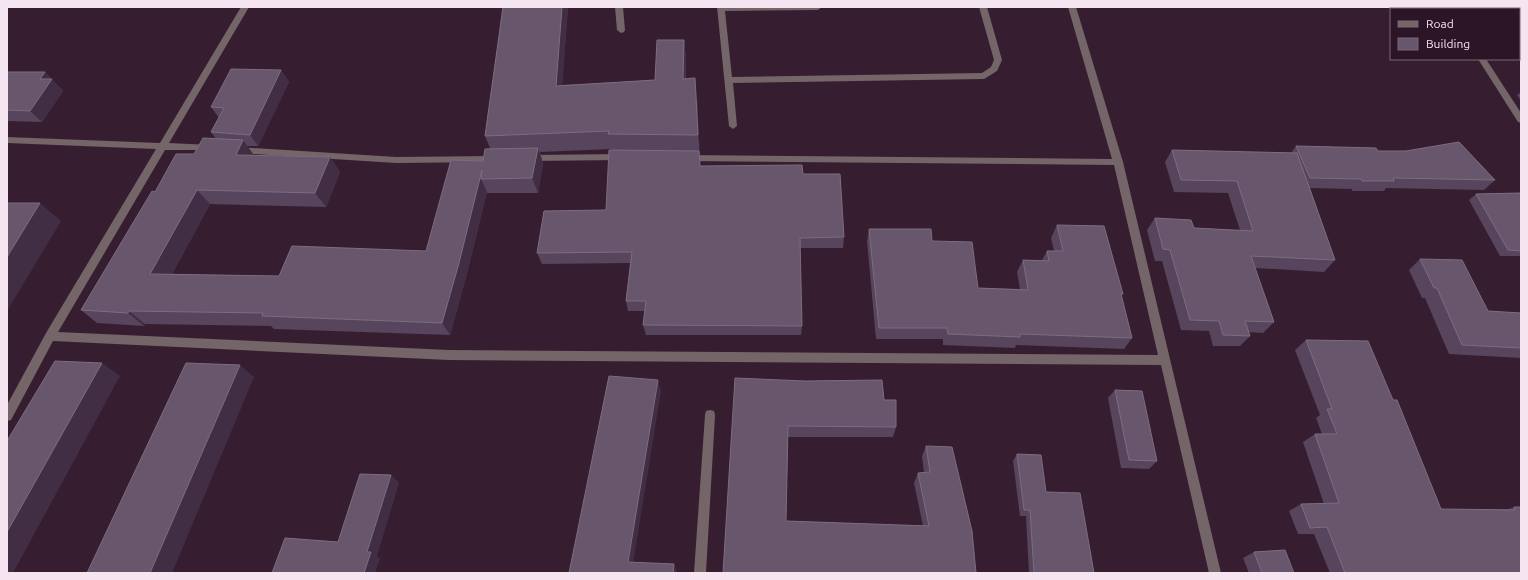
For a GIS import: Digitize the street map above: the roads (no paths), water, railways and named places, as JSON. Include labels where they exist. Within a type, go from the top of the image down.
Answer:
[{"type":"street","points":[[7,416],[50,336],[245,7]]},
{"type":"street","points":[[619,7],[621,30]]},
{"type":"street","points":[[733,126],[721,8],[818,7]]},
{"type":"street","points":[[728,80],[984,76],[994,69],[998,60],[983,7]]},
{"type":"street","points":[[1072,7],[1118,162],[1215,573]]},
{"type":"street","points":[[1483,60],[1521,120]]},
{"type":"street","points":[[7,140],[164,145],[396,160],[506,158]]},
{"type":"street","points":[[522,158],[633,157]]},
{"type":"street","points":[[673,158],[1118,162]]},
{"type":"street","points":[[50,336],[449,355],[1165,360]]},
{"type":"street","points":[[700,573],[710,415]]}]
